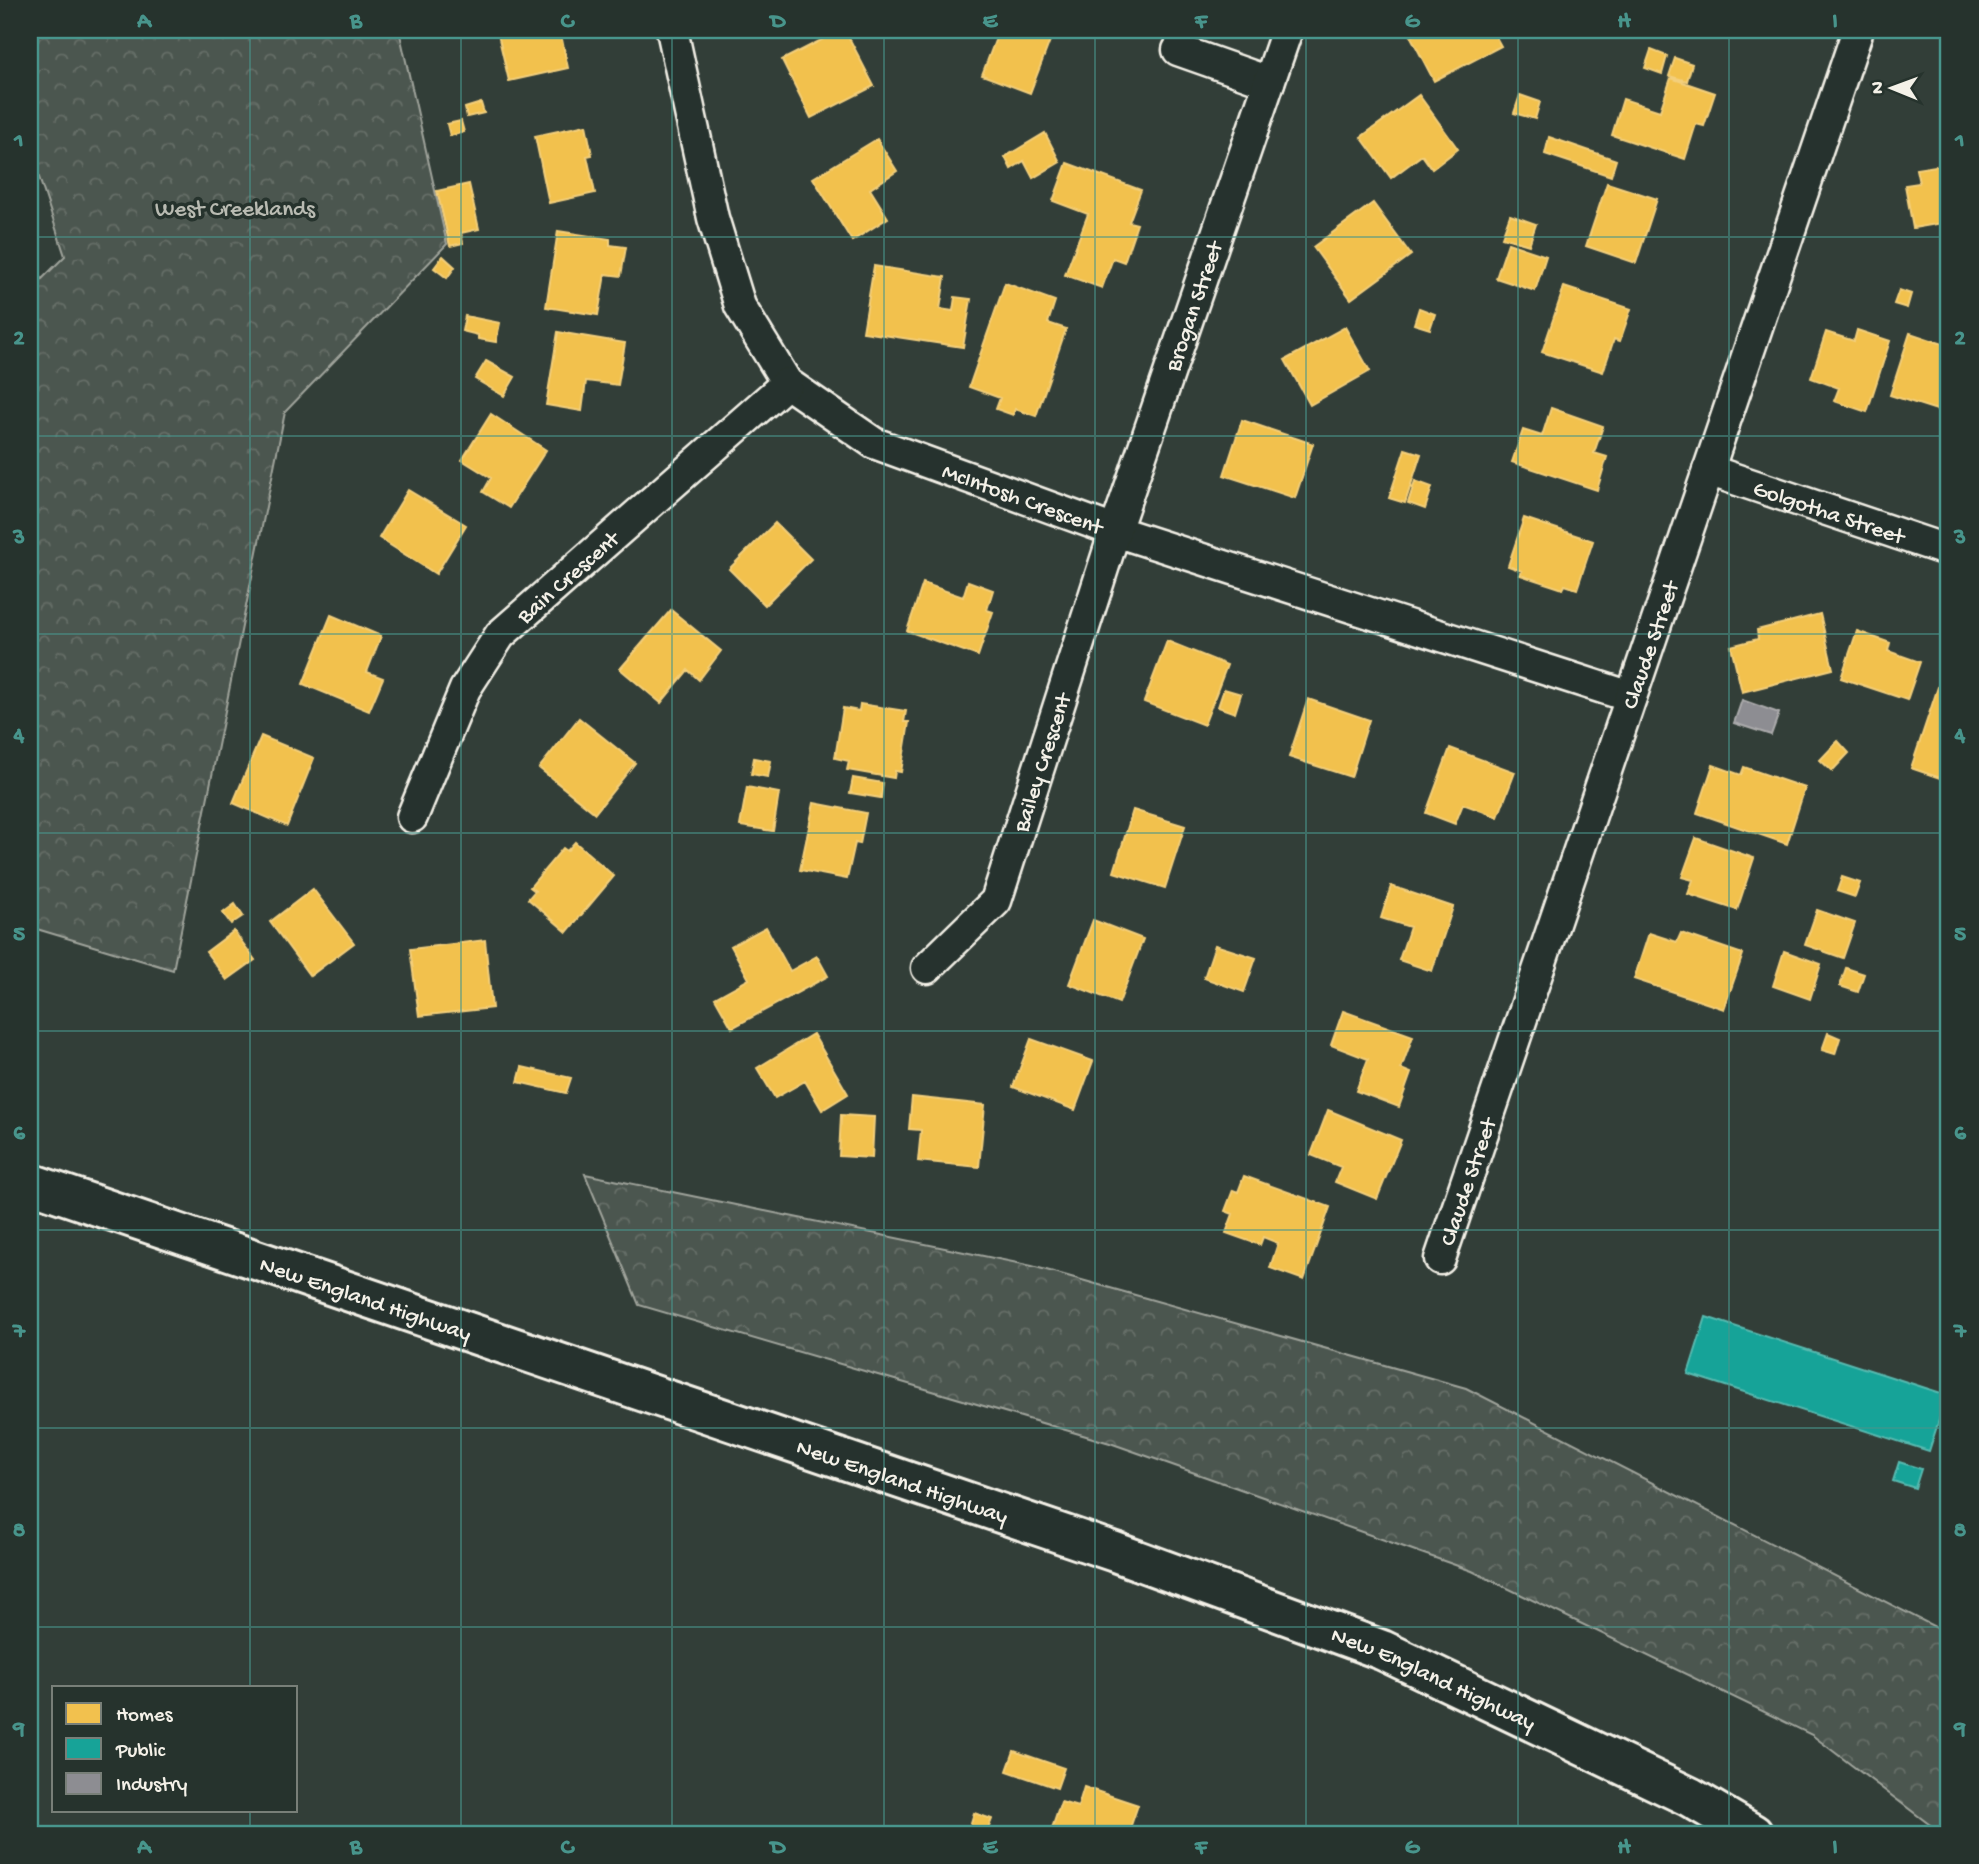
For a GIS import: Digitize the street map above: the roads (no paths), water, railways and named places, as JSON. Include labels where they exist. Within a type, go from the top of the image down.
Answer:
[{"type":"highway","name":"New England Highway","points":[[30,1183],[1115,1552],[1382,1650],[1690,1797],[1754,1834]]},
{"type":"street","name":"McIntosh Crescent","points":[[672,30],[713,218],[740,306],[787,383],[874,443],[1115,531],[1631,697]]},
{"type":"street","name":"Brogan Street","points":[[1115,531],[1287,30]]},
{"type":"street","name":"Claude Street","points":[[1440,1259],[1858,30]]},
{"type":"street","points":[[1178,50],[1269,82]]},
{"type":"street","name":"Bain Crescent","points":[[412,817],[465,689],[500,635],[787,383]]},
{"type":"street","name":"Golgotha Street","points":[[1708,470],[1949,551]]},
{"type":"street","name":"Bailey Crescent","points":[[927,968],[996,901],[1115,531]]},
{"type":"park label","name":"West Creeklands","points":[[235,207]]}]
